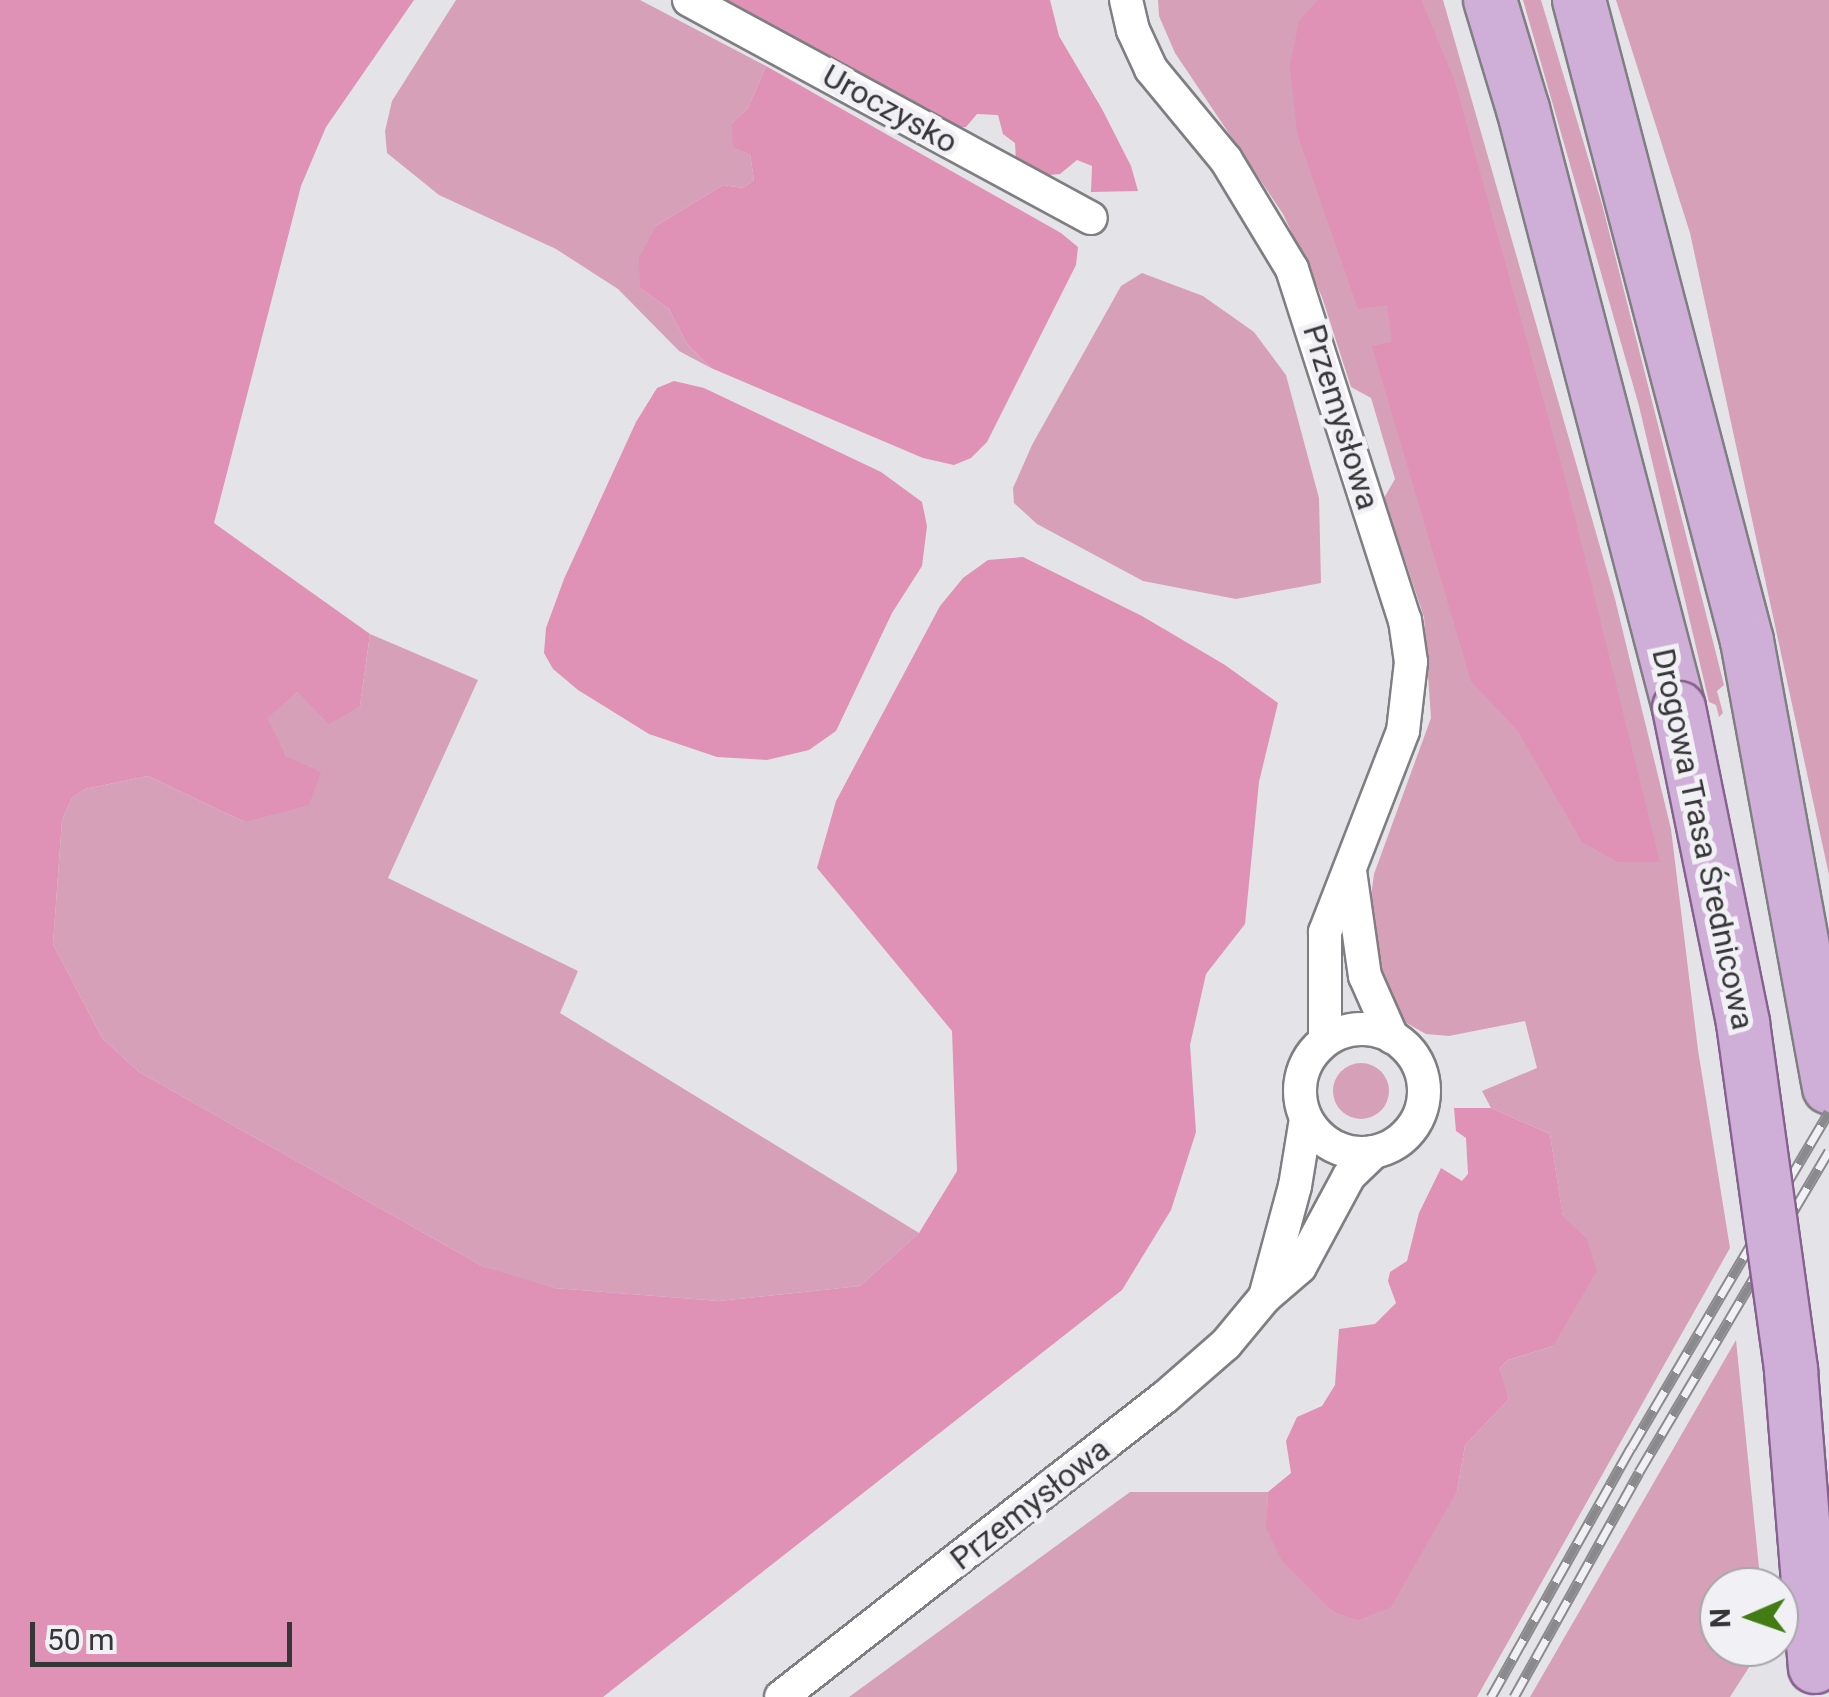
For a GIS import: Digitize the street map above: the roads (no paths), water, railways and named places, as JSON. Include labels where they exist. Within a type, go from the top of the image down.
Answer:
[{"type":"main road","name":"Drogowa Trasa Średnicowa","points":[[1490,0],[1523,110],[1679,708],[1746,1042],[1791,1371],[1816,1682]]},
{"type":"main road","points":[[1579,0],[1747,641],[1829,1088]]},
{"type":"street","name":"Uroczysko","points":[[689,0],[1091,218]]},
{"type":"street","name":"Przemysłowa","points":[[1126,0],[1133,30],[1151,70],[1226,160],[1292,269],[1405,620],[1411,662],[1403,731],[1325,932],[1325,1040]]},
{"type":"street","name":"Przemysłowa","points":[[1350,872],[1361,963],[1374,1003],[1392,1036]]},
{"type":"street","points":[[1358,1028],[1392,1036],[1417,1064],[1423,1098],[1408,1132],[1374,1152],[1354,1153],[1334,1146],[1306,1118],[1300,1098],[1301,1076],[1310,1056],[1325,1040],[1358,1028]]},
{"type":"street","name":"Przemysłowa","points":[[1266,1296],[1295,1186],[1306,1118]]},
{"type":"street","name":"Przemysłowa","points":[[781,1697],[1164,1398],[1226,1344],[1266,1296],[1300,1267],[1349,1176],[1374,1152]]},
{"type":"railway","points":[[1491,1697],[1631,1448],[1829,1112]]},
{"type":"railway","points":[[1514,1697],[1639,1472],[1829,1151]]}]
